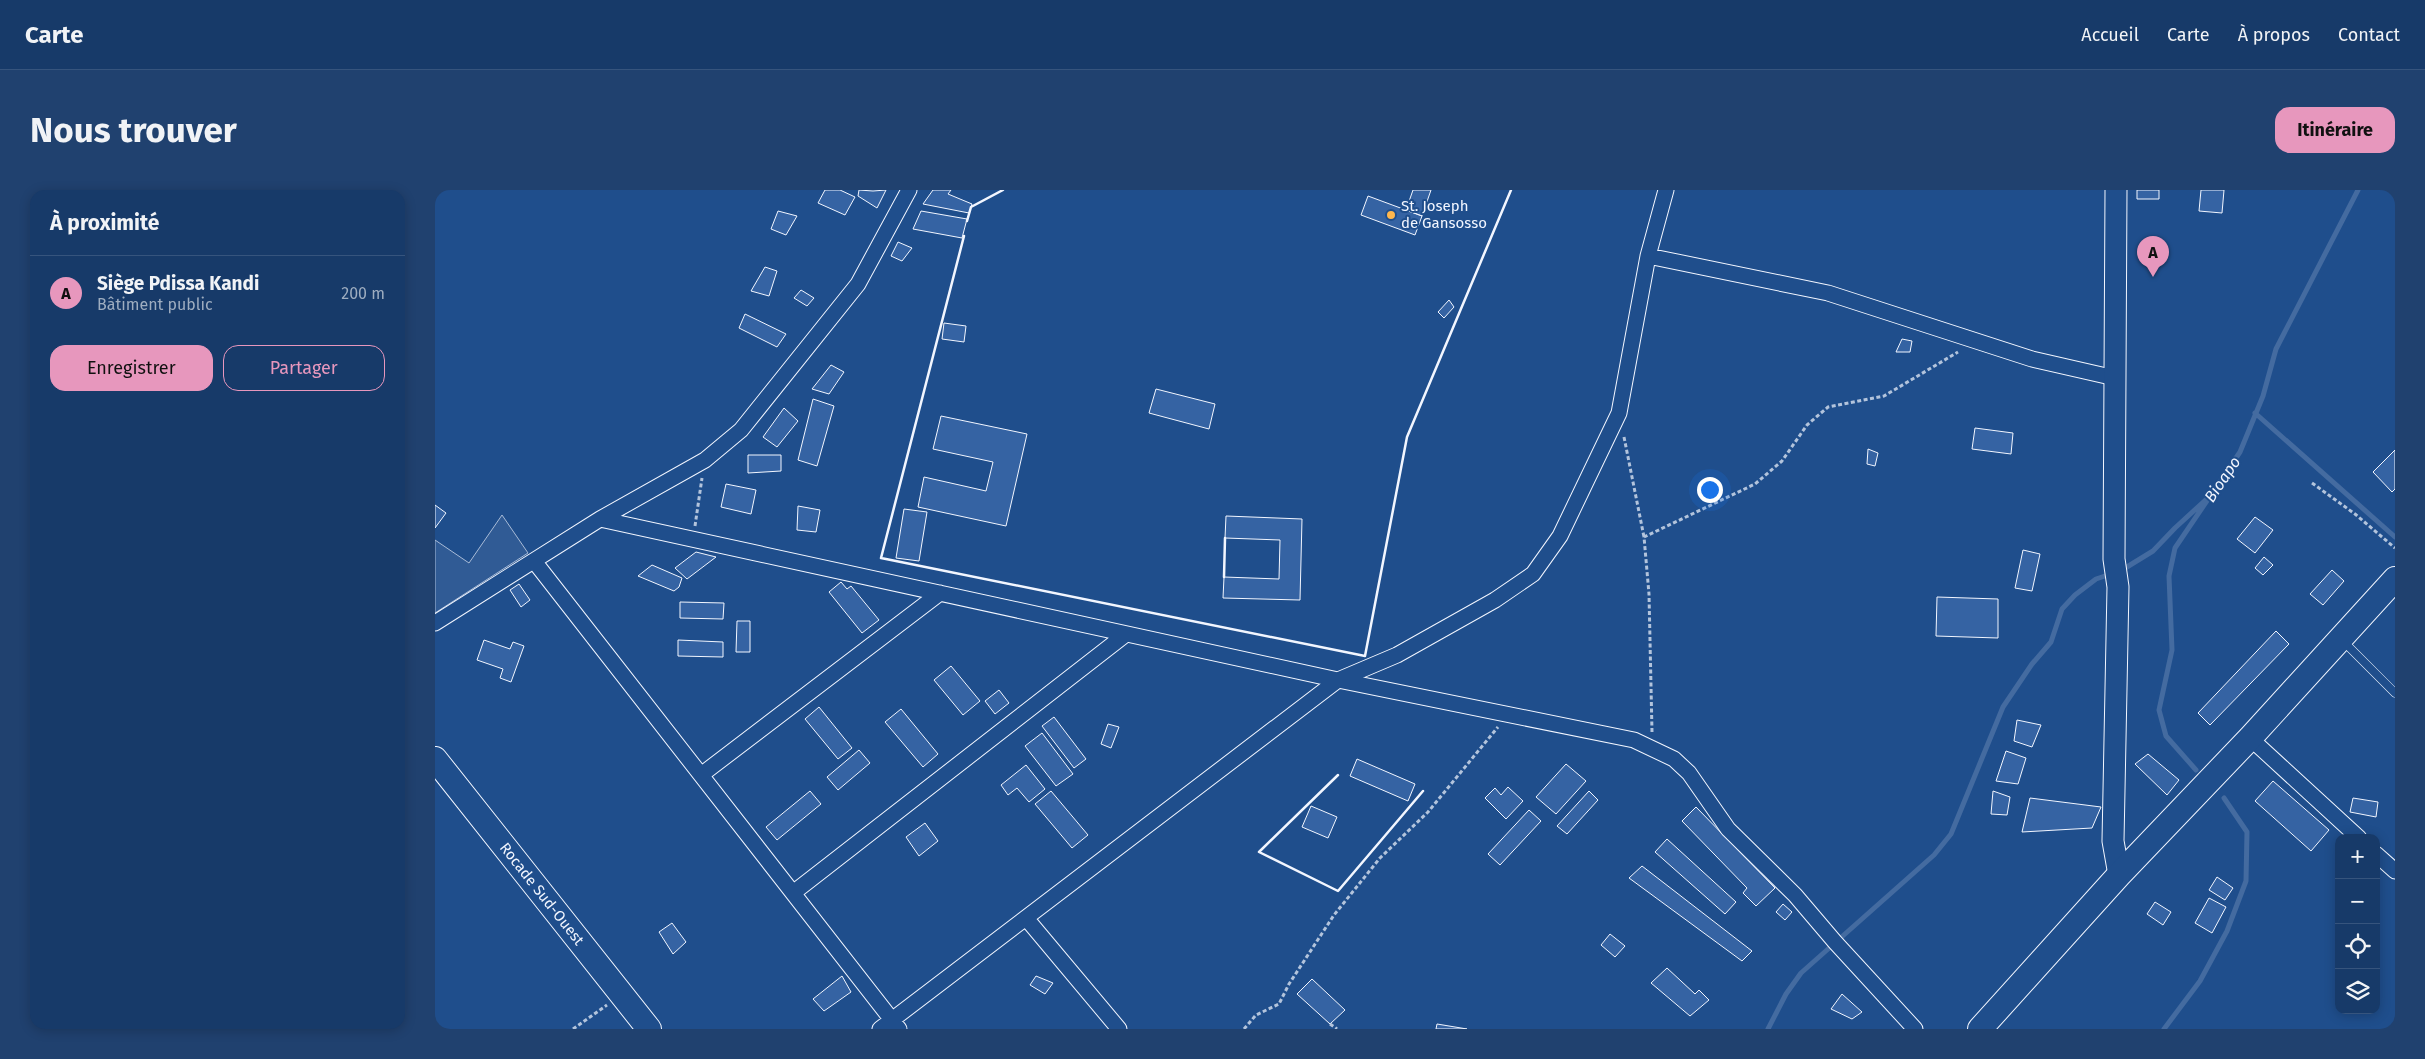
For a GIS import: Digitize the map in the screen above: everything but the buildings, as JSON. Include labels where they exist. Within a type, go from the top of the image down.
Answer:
[{"type":"main road","points":[[1980,1029],[2119,875],[2250,738],[2395,579]]},
{"type":"main road","name":"Rocade Sud-Ouest","points":[[435,759],[649,1029]]},
{"type":"street","points":[[435,623],[600,519],[705,460],[741,430],[858,284],[909,190]]},
{"type":"street","points":[[533,561],[793,893],[891,1026],[1026,918],[1338,680],[1397,655],[1495,600],[1533,574],[1560,536],[1619,413],[1648,256],[1666,190]]},
{"type":"street","points":[[2116,190],[2114,559],[2119,587],[2113,841],[2119,875]]},
{"type":"street","points":[[1648,256],[1828,293],[2032,359],[2115,378]]},
{"type":"street","points":[[600,519],[1338,680],[1617,736],[1653,748],[1674,759],[1689,773],[1728,829],[1795,895],[1835,942],[1915,1029]]},
{"type":"street","points":[[701,775],[940,593]]},
{"type":"street","points":[[793,893],[1126,634]]},
{"type":"street","points":[[2250,738],[2355,834]]},
{"type":"street","points":[[2380,858],[2395,871]]},
{"type":"street","points":[[1026,918],[1119,1029]]},
{"type":"lane","points":[[2341,639],[2395,694]]},
{"type":"path","points":[[1644,537],[1755,484],[1782,461],[1807,425],[1828,407],[1884,396],[1951,356],[1965,349],[1987,343]]},
{"type":"path","points":[[1619,413],[1644,537],[1649,594],[1653,748]]},
{"type":"path","points":[[693,539],[705,460]]},
{"type":"path","points":[[2312,483],[2355,514],[2395,548]]},
{"type":"path","points":[[1244,1029],[1256,1015],[1279,1004],[1289,984],[1334,915],[1380,858],[1428,812],[1507,715]]},
{"type":"path","points":[[573,1029],[621,994]]},
{"type":"path","points":[[1331,1024],[1337,1029]]},
{"type":"shaded area","points":[[502,515],[528,553],[435,613],[435,540],[469,563]]},
{"type":"waterway","name":"Bioapo","points":[[2196,770],[2166,736],[2159,710],[2172,650],[2169,576],[2175,548],[2240,452],[2263,396],[2276,349],[2358,190]]},
{"type":"waterway","points":[[2255,413],[2395,537]]},
{"type":"waterway","points":[[2122,570],[2153,551],[2210,496]]},
{"type":"waterway","points":[[1768,1029],[1786,994],[1801,973],[1934,855],[1951,834],[2003,707],[2032,664],[2051,642],[2062,609],[2075,595],[2096,579],[2111,574]]},
{"type":"waterway","points":[[2164,1029],[2200,981],[2227,931],[2246,881],[2247,832],[2224,798]]},
{"type":"wall","points":[[967,221],[971,207],[1003,190]]},
{"type":"wall","points":[[964,236],[881,558],[1365,656],[1407,437],[1511,190]]},
{"type":"wall","points":[[1224,577],[1225,538]]},
{"type":"wall","points":[[1338,775],[1259,852],[1338,891],[1423,791]]},
{"type":"place","name":"St. Joseph de Gansosso","points":[[1391,215]]},
{"type":"place","name":"Siège Pdissa Kandi","points":[[2153,277]]}]
